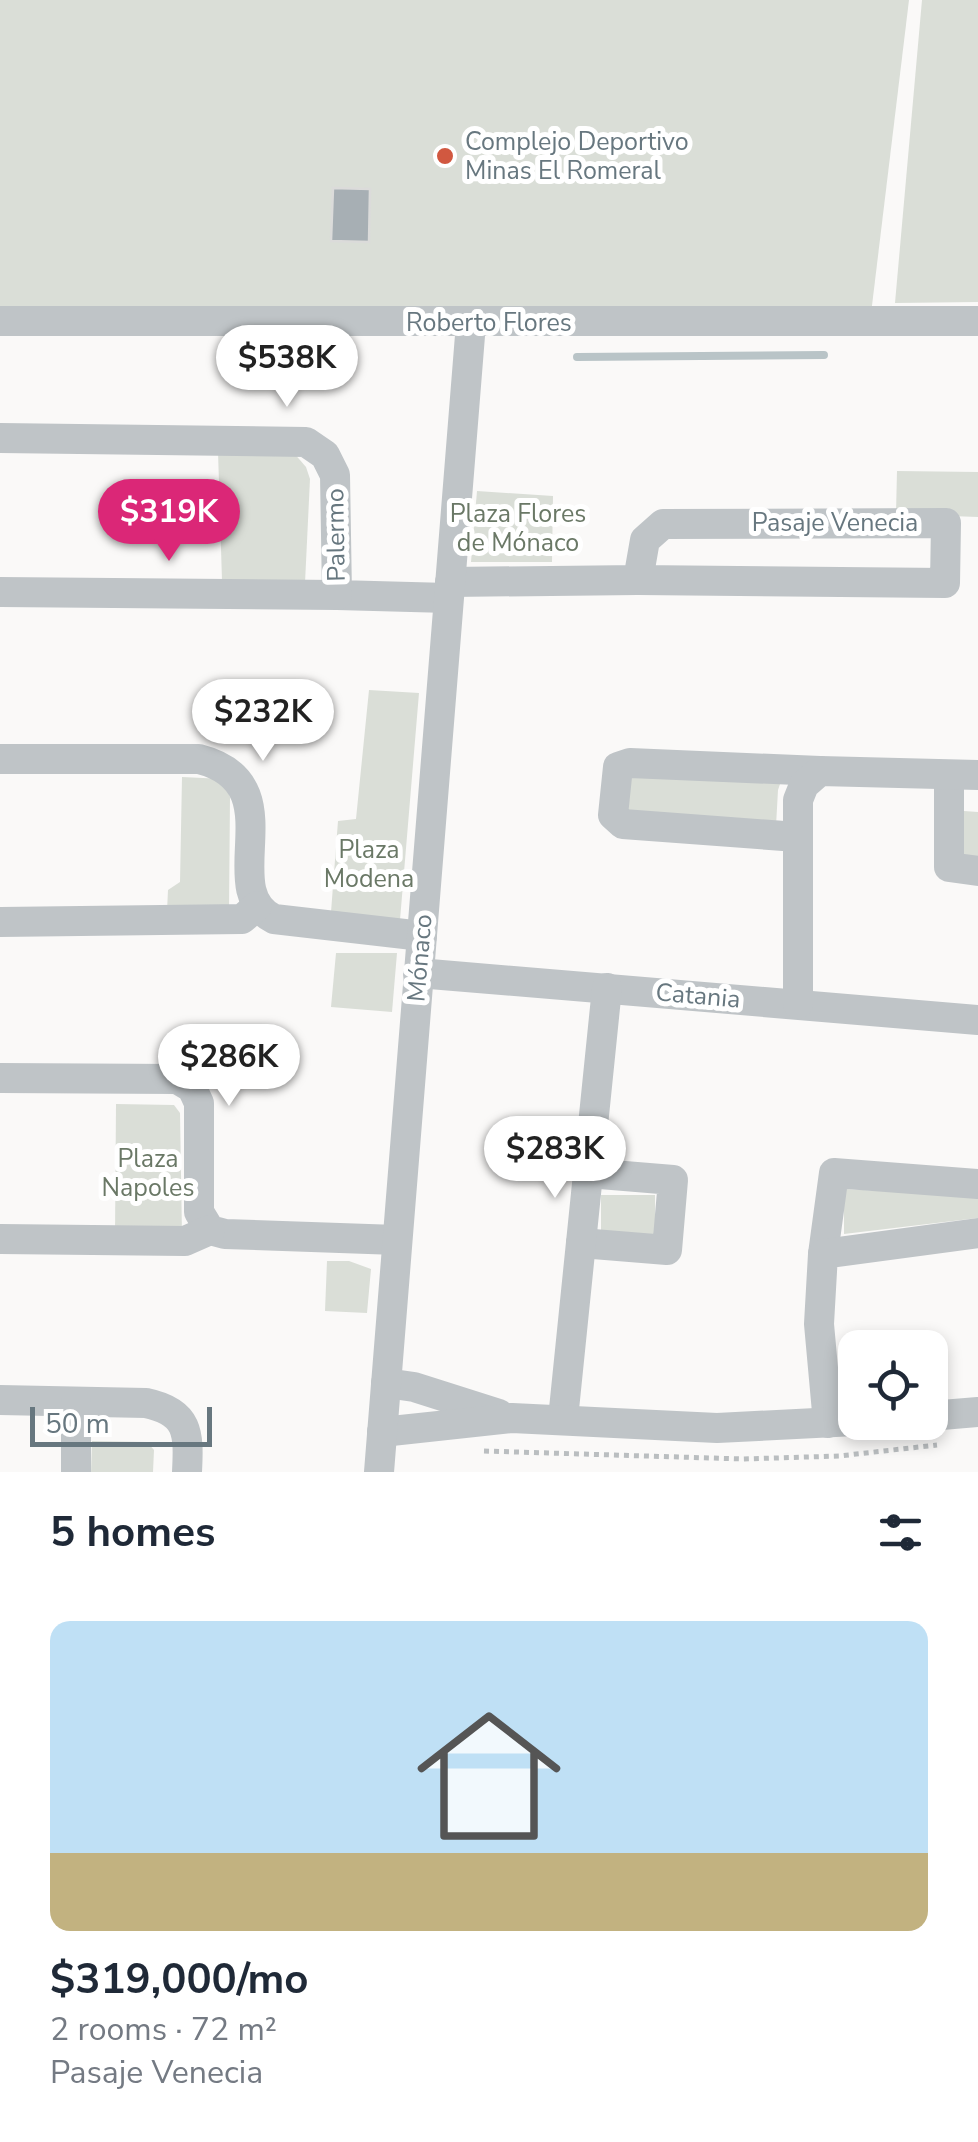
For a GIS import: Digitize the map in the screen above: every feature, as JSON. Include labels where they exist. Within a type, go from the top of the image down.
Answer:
[{"type":"street","name":"Roberto Flores","points":[[0,320],[470,324],[978,322]]},
{"type":"street","name":"Mónaco","points":[[379,1472],[470,324]]},
{"type":"street","name":"Palermo","points":[[0,438],[306,442],[325,455],[335,475],[337,595],[449,590]]},
{"type":"street","name":"Pasaje Venecia","points":[[449,590],[638,580],[945,584],[946,523],[662,524],[644,540],[638,580]]},
{"type":"street","points":[[0,592],[337,595]]},
{"type":"street","points":[[0,759],[199,760],[225,769],[249,800],[252,889],[257,906],[274,919],[422,936]]},
{"type":"street","points":[[797,836],[623,824],[613,816],[618,767],[630,763],[964,775],[949,867],[978,870]]},
{"type":"street","points":[[798,1004],[798,800],[804,784],[820,771]]},
{"type":"street","points":[[0,922],[242,919],[257,906]]},
{"type":"street","name":"Catania","points":[[418,973],[978,1020]]},
{"type":"street","points":[[563,1419],[607,988]]},
{"type":"street","points":[[0,1078],[176,1078],[186,1082],[200,1103],[198,1212],[210,1230]]},
{"type":"street","points":[[838,1409],[819,1324],[834,1172],[978,1184]]},
{"type":"street","points":[[581,1242],[667,1250],[673,1180],[588,1173]]},
{"type":"street","points":[[0,1239],[185,1241],[210,1230],[225,1234],[397,1240]]},
{"type":"street","points":[[823,1254],[978,1233]]},
{"type":"street","points":[[386,1384],[414,1387],[512,1418]]},
{"type":"street","points":[[0,1400],[146,1403],[166,1407],[184,1422],[189,1442],[187,1472]]},
{"type":"street","points":[[76,1402],[76,1472]]},
{"type":"street","points":[[948,1414],[978,1412]]},
{"type":"street","points":[[382,1432],[512,1418],[716,1428],[838,1422]]},
{"type":"green space","name":"Complejo Deportivo Minas El Romeral","points":[[0,0],[909,0],[870,322],[0,311]]},
{"type":"green space","points":[[922,0],[978,0],[978,302],[895,303]]},
{"type":"green space","points":[[218,451],[293,452],[306,467],[310,479],[305,583],[222,581]]},
{"type":"green space","points":[[897,471],[978,472],[978,517],[896,514]]},
{"type":"green space","name":"Plaza Flores de Mónaco","points":[[477,491],[553,496],[552,562],[471,562]]},
{"type":"green space","name":"Plaza Modena","points":[[369,690],[419,693],[400,920],[331,912],[338,821],[356,819]]},
{"type":"green space","points":[[641,773],[782,778],[776,826],[640,817],[624,808],[624,781]]},
{"type":"green space","points":[[182,777],[224,779],[230,797],[229,910],[167,911],[168,890],[180,882]]},
{"type":"green space","points":[[964,811],[978,812],[978,858],[962,857]]},
{"type":"green space","points":[[336,953],[397,953],[392,1012],[331,1007]]},
{"type":"green space","name":"Plaza Napoles","points":[[116,1104],[174,1105],[180,1113],[182,1235],[115,1235]]},
{"type":"green space","points":[[844,1189],[978,1196],[978,1218],[844,1234]]},
{"type":"green space","points":[[601,1195],[655,1195],[655,1234],[601,1234]]},
{"type":"green space","points":[[327,1261],[349,1261],[371,1269],[367,1313],[325,1311]]},
{"type":"green space","points":[[92,1441],[147,1442],[154,1450],[153,1472],[91,1472]]},
{"type":"building","points":[[333,188],[370,189],[369,242],[331,241]]},
{"type":"waterway","points":[[577,357],[824,355]]},
{"type":"place","name":"Complejo Deportivo Minas El Romeral","points":[[445,156]]}]
